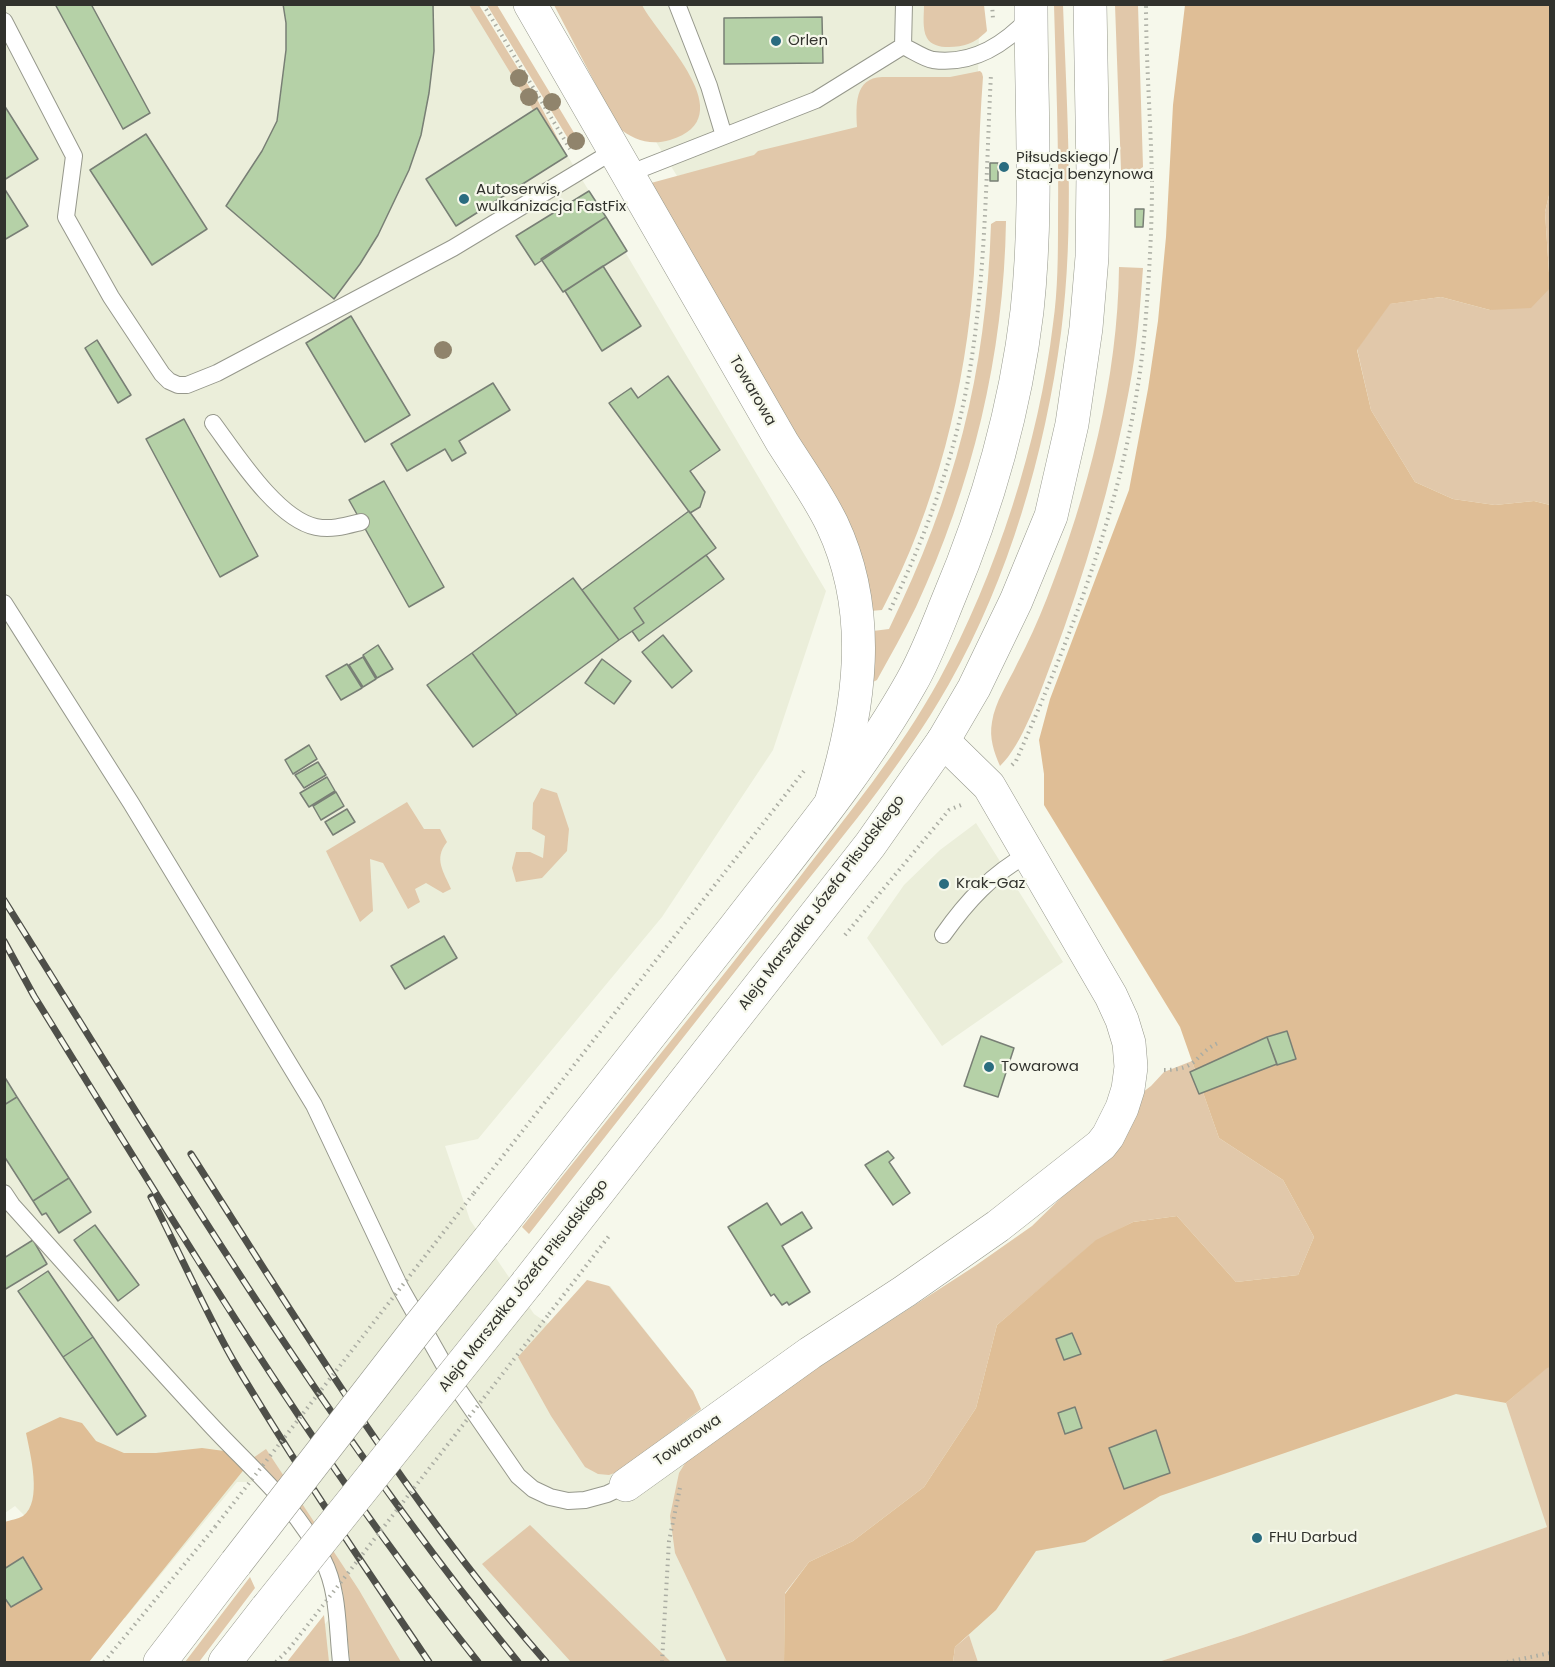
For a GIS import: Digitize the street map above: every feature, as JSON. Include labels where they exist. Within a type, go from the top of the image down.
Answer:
[{"type":"street","name":"Towarowa","points":[[530,4],[776,432],[814,493],[831,523],[845,557],[854,589],[860,651],[850,731],[829,807]]},
{"type":"street","name":"Aleja Marszałka Józefa Piłsudskiego","points":[[225,1662],[527,1283],[870,845],[943,741],[974,688],[1016,601],[1051,516],[1072,424],[1086,328],[1092,257],[1094,173],[1090,4]]},
{"type":"street","points":[[160,1662],[418,1328],[829,807],[864,758],[914,678],[963,565],[987,499],[1010,411],[1027,311],[1031,238],[1031,10]]},
{"type":"street","name":"Towarowa","points":[[626,1485],[810,1353],[999,1226],[1093,1154],[1108,1136],[1122,1108],[1131,1067],[1129,1043],[1111,996],[989,786],[943,741]]},
{"type":"lane","points":[[677,4],[709,86],[724,136]]},
{"type":"lane","points":[[903,46],[904,4]]},
{"type":"lane","points":[[903,46],[931,60],[961,60],[994,48],[1015,34],[1031,10]]},
{"type":"lane","points":[[4,21],[74,156],[66,217],[111,297],[162,374],[178,385],[195,383],[217,373],[621,162],[724,136],[816,100],[903,46]]},
{"type":"lane","points":[[213,423],[267,495],[294,517],[314,527],[337,529],[361,522]]},
{"type":"lane","points":[[4,603],[131,803],[314,1105],[400,1287],[456,1386],[518,1476],[533,1490],[568,1501],[585,1500],[607,1494],[626,1485]]},
{"type":"lane","points":[[944,935],[961,909],[976,893],[1011,863],[1028,854]]},
{"type":"lane","points":[[4,1193],[12,1205],[207,1422],[266,1482],[304,1530],[324,1560],[334,1592],[341,1662]]},
{"type":"path","points":[[483,4],[574,155]]},
{"type":"path","points":[[885,619],[929,520],[957,433],[970,369],[982,275],[994,48]]},
{"type":"path","points":[[104,1662],[215,1527],[801,776]]},
{"type":"path","points":[[839,942],[949,810],[962,805],[968,806]]},
{"type":"path","points":[[1167,1070],[1183,1069],[1192,1065],[1203,1052],[1220,1042]]},
{"type":"path","points":[[276,1662],[289,1650],[614,1229]]},
{"type":"path","points":[[662,1662],[669,1541],[693,1437]]},
{"type":"path","points":[[1507,1662],[1551,1653]]},
{"type":"shaded area","points":[[5,5],[472,5],[589,191],[826,591],[773,750],[662,917],[478,1139],[445,1146],[470,1220],[534,1314],[550,1325],[610,1286],[693,1391],[791,1617],[835,1662],[292,1662],[304,1651],[336,1610],[315,1560],[266,1482],[237,1482],[125,1618],[15,1506],[5,1513]]},
{"type":"shaded area","points":[[469,5],[479,5],[538,101],[567,156],[537,108],[533,110]]},
{"type":"shaded area","points":[[487,5],[497,5],[582,146],[575,150]]},
{"type":"shaded area","points":[[554,5],[642,5],[678,56],[699,96],[700,114],[691,129],[670,140],[649,142],[642,141],[618,127]]},
{"type":"shaded area","points":[[572,5],[975,5],[979,31],[977,118],[677,176]]},
{"type":"shaded area","points":[[924,5],[984,5],[987,31],[971,43],[952,47],[934,45],[925,34]]},
{"type":"shaded area","points":[[1054,5],[1063,5],[1069,169],[1068,252],[1061,333],[1045,424],[1034,469],[1022,514],[990,601],[949,684],[889,776],[529,1234],[522,1227],[765,922],[855,806],[908,732],[939,680],[979,597],[1026,461],[1046,369],[1055,311],[1058,193]]},
{"type":"shaded area","points":[[1115,5],[1138,5],[1143,167],[1140,169],[1121,170]]},
{"type":"shaded area","points":[[1185,5],[1550,5],[1550,191],[1545,212],[1550,288],[1531,308],[1490,310],[1441,297],[1390,304],[1357,350],[1371,410],[1415,482],[1453,499],[1495,505],[1534,501],[1550,505],[1550,1367],[1506,1403],[1456,1394],[1160,1496],[1085,1542],[1036,1551],[996,1610],[955,1647],[953,1662],[784,1662],[785,1594],[809,1562],[853,1541],[924,1487],[976,1408],[997,1325],[1096,1240],[1133,1222],[1177,1216],[1236,1282],[1298,1275],[1314,1237],[1283,1180],[1219,1138],[1180,1027],[1044,805],[1044,774],[1039,740],[1050,699],[1129,490],[1148,389],[1158,321],[1166,237],[1173,105]]},
{"type":"shaded area","points":[[980,71],[983,77],[974,273],[964,360],[956,403],[933,489],[918,531],[882,610],[870,611],[798,437],[742,344],[651,183],[754,155],[758,151],[857,127],[859,94],[866,82],[873,79],[950,77]]},
{"type":"shaded area","points":[[1550,191],[1550,288],[1545,212]]},
{"type":"shaded area","points":[[996,221],[1006,221],[999,321],[981,419],[969,467],[936,561],[916,607],[877,680],[873,682],[873,631],[889,629],[912,579],[949,481],[963,432],[982,332],[991,224]]},
{"type":"shaded area","points":[[1119,267],[1143,268],[1129,390],[1106,493],[1076,595],[1037,702],[1016,745],[1000,766],[994,750],[991,728],[996,707],[1025,648],[1062,559],[1088,477],[1098,436],[1113,351]]},
{"type":"shaded area","points":[[1550,288],[1550,505],[1534,501],[1495,505],[1453,499],[1415,482],[1371,410],[1357,349],[1389,304],[1441,297],[1490,310]]},
{"type":"shaded area","points":[[541,788],[557,793],[569,829],[567,851],[542,878],[516,882],[512,868],[516,852],[530,852],[543,858],[545,836],[532,829],[533,803]]},
{"type":"shaded area","points":[[407,802],[424,829],[440,829],[447,842],[440,860],[451,889],[443,893],[426,883],[415,889],[420,902],[408,909],[383,863],[370,859],[373,911],[360,922],[326,851]]},
{"type":"shaded area","points":[[976,823],[1063,962],[942,1046],[867,938],[904,885],[940,850]]},
{"type":"shaded area","points":[[1192,1061],[1219,1138],[1283,1180],[1314,1237],[1298,1275],[1236,1282],[1177,1216],[1133,1222],[1096,1241],[997,1325],[976,1408],[924,1487],[853,1541],[809,1562],[785,1593],[784,1662],[727,1662],[675,1553],[670,1516],[679,1473],[692,1452],[1032,1226],[1071,1188],[1135,1098],[1164,1072]]},
{"type":"shaded area","points":[[587,1280],[609,1286],[693,1391],[701,1409],[620,1471],[609,1475],[598,1474],[585,1467],[551,1416],[518,1357]]},
{"type":"shaded area","points":[[1547,1367],[1550,1367],[1550,1662],[1158,1662],[1243,1635],[1547,1527],[1506,1403]]},
{"type":"shaded area","name":"FHU Darbud","points":[[1456,1393],[1506,1403],[1548,1527],[1243,1635],[1158,1662],[978,1662],[946,1568]]},
{"type":"shaded area","points":[[60,1417],[82,1423],[96,1441],[124,1453],[156,1453],[202,1448],[239,1453],[250,1462],[89,1662],[5,1662],[5,1522],[23,1516],[32,1500],[34,1477],[26,1433]]},
{"type":"shaded area","points":[[266,1449],[359,1590],[401,1662],[350,1662],[343,1592],[328,1554],[253,1458]]},
{"type":"shaded area","points":[[530,1525],[671,1662],[571,1662],[482,1564]]},
{"type":"shaded area","points":[[250,1577],[255,1588],[199,1662],[185,1662]]},
{"type":"shaded area","points":[[324,1615],[329,1662],[287,1662]]},
{"type":"shaded area","points":[[969,1635],[978,1662],[953,1662],[955,1647]]},
{"type":"building","points":[[55,4],[91,4],[150,113],[123,129]]},
{"type":"building","points":[[283,4],[433,4],[434,51],[421,135],[409,170],[378,235],[334,299],[226,206],[262,151],[277,121],[286,50]]},
{"type":"building","points":[[822,17],[823,63],[724,64],[724,18]]},
{"type":"building","points":[[4,105],[38,159],[4,180]]},
{"type":"building","points":[[537,108],[567,156],[456,226],[426,179]]},
{"type":"building","points":[[146,134],[207,229],[152,265],[90,170]]},
{"type":"building","points":[[990,163],[998,163],[998,181],[990,181]]},
{"type":"building","points":[[4,188],[28,226],[4,240]]},
{"type":"building","points":[[589,191],[606,217],[535,265],[516,236]]},
{"type":"building","points":[[1135,209],[1144,209],[1143,227],[1135,227]]},
{"type":"building","points":[[606,217],[627,251],[563,292],[541,259]]},
{"type":"building","points":[[603,266],[641,326],[602,351],[565,291]]},
{"type":"building","points":[[351,316],[410,415],[365,442],[306,343]]},
{"type":"building","points":[[97,340],[131,395],[118,403],[85,348]]},
{"type":"building","points":[[668,376],[720,450],[690,471],[705,492],[700,507],[690,513],[609,403],[631,388],[638,398]]},
{"type":"building","points":[[493,383],[510,410],[459,441],[466,453],[452,461],[445,449],[407,471],[391,444]]},
{"type":"building","points":[[184,419],[258,556],[220,577],[146,439]]},
{"type":"building","points":[[384,481],[444,587],[409,607],[349,500]]},
{"type":"building","points":[[689,511],[716,548],[634,608],[644,623],[619,640],[582,590]]},
{"type":"building","points":[[706,555],[724,579],[639,641],[632,631],[644,623],[634,608]]},
{"type":"building","points":[[573,578],[619,640],[517,715],[472,653]]},
{"type":"building","points":[[663,635],[692,671],[672,688],[642,652]]},
{"type":"building","points":[[378,645],[393,669],[377,678],[363,655]]},
{"type":"building","points":[[472,653],[517,715],[473,747],[427,685]]},
{"type":"building","points":[[363,657],[376,679],[363,687],[349,665]]},
{"type":"building","points":[[602,659],[631,681],[614,704],[585,683]]},
{"type":"building","points":[[347,664],[362,688],[341,700],[326,676]]},
{"type":"building","points":[[309,745],[317,759],[293,774],[285,760]]},
{"type":"building","points":[[318,762],[326,775],[304,788],[295,775]]},
{"type":"building","points":[[327,777],[335,791],[309,807],[300,793]]},
{"type":"building","points":[[336,792],[344,806],[321,820],[313,806]]},
{"type":"building","points":[[347,809],[355,822],[333,835],[325,822]]},
{"type":"building","points":[[444,936],[457,958],[405,989],[391,966]]},
{"type":"building","points":[[1287,1031],[1296,1059],[1277,1065],[1267,1037]]},
{"type":"building","name":"Towarowa","points":[[981,1036],[1014,1048],[998,1097],[964,1086]]},
{"type":"building","points":[[1267,1037],[1277,1064],[1199,1094],[1190,1072]]},
{"type":"building","points":[[4,1076],[17,1097],[4,1105]]},
{"type":"building","points":[[17,1097],[69,1178],[33,1201],[4,1156],[4,1105]]},
{"type":"building","points":[[888,1151],[894,1158],[889,1162],[910,1193],[893,1205],[865,1165]]},
{"type":"building","points":[[69,1178],[91,1212],[59,1233],[46,1213],[42,1215],[33,1201]]},
{"type":"building","points":[[767,1203],[781,1225],[802,1212],[812,1228],[782,1246],[810,1292],[789,1305],[787,1302],[782,1305],[774,1294],[771,1296],[728,1227]]},
{"type":"building","points":[[95,1225],[139,1285],[118,1301],[74,1240]]},
{"type":"building","points":[[33,1240],[47,1264],[4,1290],[4,1258]]},
{"type":"building","points":[[48,1271],[93,1337],[63,1357],[18,1291]]},
{"type":"building","points":[[1072,1333],[1081,1354],[1064,1360],[1056,1339]]},
{"type":"building","points":[[93,1337],[146,1416],[117,1435],[63,1357]]},
{"type":"building","points":[[1075,1407],[1082,1428],[1065,1434],[1058,1413]]},
{"type":"building","points":[[1156,1430],[1170,1473],[1124,1489],[1109,1448]]},
{"type":"building","points":[[23,1557],[42,1589],[11,1607],[4,1597],[4,1569]]},
{"type":"railway","points":[[4,900],[187,1193],[313,1385],[447,1572],[518,1662]]},
{"type":"railway","points":[[4,941],[34,996],[192,1252],[301,1420],[417,1583],[478,1662]]},
{"type":"railway","points":[[191,1154],[316,1350],[403,1479],[496,1603],[546,1662]]},
{"type":"railway","points":[[151,1197],[233,1360],[304,1475],[429,1662]]},
{"type":"place","name":"Orlen","points":[[776,41]]},
{"type":"place","name":"Piłsudskiego / Stacja benzynowa","points":[[1004,167]]},
{"type":"place","name":"Autoserwis, wulkanizacja FastFix","points":[[464,199]]},
{"type":"place","name":"Krak-Gaz","points":[[944,884]]},
{"type":"place","name":"Towarowa","points":[[989,1067]]},
{"type":"place","name":"FHU Darbud","points":[[1257,1538]]}]
